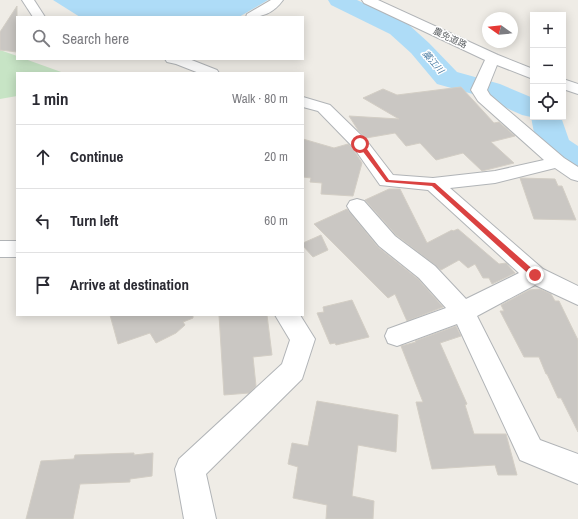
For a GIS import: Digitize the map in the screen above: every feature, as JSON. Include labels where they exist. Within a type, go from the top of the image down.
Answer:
[{"type":"street","points":[[28,0],[39,16]]},
{"type":"street","points":[[254,16],[274,4],[277,0]]},
{"type":"street","name":"農免道路","points":[[368,0],[493,58],[530,73]]},
{"type":"street","points":[[493,58],[480,88],[484,98],[558,162],[578,175]]},
{"type":"street","points":[[180,60],[210,72]]},
{"type":"street","points":[[566,80],[578,82]]},
{"type":"street","points":[[566,85],[578,89]]},
{"type":"street","points":[[304,102],[324,108],[360,144],[388,181],[433,184],[495,177],[558,162]]},
{"type":"street","points":[[433,184],[535,275],[578,294]]},
{"type":"street","points":[[357,206],[387,241],[427,272],[463,312],[530,450],[578,468]]},
{"type":"street","points":[[0,249],[16,249]]},
{"type":"street","points":[[397,336],[463,312],[535,275]]},
{"type":"street","points":[[200,519],[190,469],[293,371],[303,339],[288,316]]},
{"type":"green space","points":[[0,50],[16,56],[16,60],[28,60],[61,72],[16,72],[16,96],[0,99]]},
{"type":"water","points":[[53,0],[268,0],[241,16],[78,16]]},
{"type":"building","points":[[17,6],[16,52],[0,50],[0,32]]},
{"type":"building","points":[[461,87],[494,123],[499,122],[515,136],[491,142],[514,163],[482,171],[463,153],[436,160],[420,143],[406,146],[395,133],[366,138],[358,130],[349,116],[399,119],[363,98],[383,89],[397,95]]},
{"type":"building","points":[[304,139],[334,148],[348,144],[362,163],[353,196],[321,194],[322,183],[310,182],[311,178],[304,177]]},
{"type":"building","points":[[520,178],[555,179],[558,186],[562,186],[576,220],[534,219]]},
{"type":"building","points":[[389,189],[400,189],[427,243],[452,230],[458,229],[499,264],[506,263],[515,273],[492,284],[489,278],[483,278],[475,264],[468,268],[459,260],[441,270],[396,235],[365,200]]},
{"type":"building","points":[[347,209],[378,247],[418,279],[443,307],[407,321],[395,294],[388,298],[314,224]]},
{"type":"building","points":[[321,235],[328,250],[313,257],[304,247],[304,243]]},
{"type":"building","points":[[540,289],[551,294],[555,301],[559,301],[578,340],[578,432],[561,398],[558,398],[539,357],[524,357],[500,311],[504,311],[501,305],[529,290]]},
{"type":"building","points":[[352,300],[369,337],[336,345],[335,343],[330,344],[317,313],[324,312],[323,307]]},
{"type":"building","points":[[110,316],[193,316],[193,318],[183,322],[185,325],[176,333],[156,343],[150,333],[118,344]]},
{"type":"building","points":[[219,316],[267,316],[272,355],[253,357],[256,386],[249,393],[224,395]]},
{"type":"building","points":[[456,326],[461,336],[440,343],[467,404],[465,405],[474,434],[506,434],[517,475],[498,475],[495,465],[432,469],[416,402],[423,402],[401,346],[416,342],[415,341]]},
{"type":"building","points":[[317,401],[398,415],[396,452],[358,445],[352,496],[374,501],[373,519],[326,519],[327,505],[293,498],[298,467],[288,464],[292,443],[308,446]]},
{"type":"building","points":[[134,453],[134,455],[153,453],[152,476],[130,479],[130,482],[80,484],[73,519],[26,519],[41,461],[74,459],[75,455]]},
{"type":"waterway","name":"藁江川","points":[[339,0],[399,29],[420,48],[447,78],[490,90],[530,108]]},
{"type":"waterway","name":"藁江川","points":[[547,120],[554,144],[578,162]]},
{"type":"route","points":[[360,144],[388,181],[433,184],[535,275]]}]
